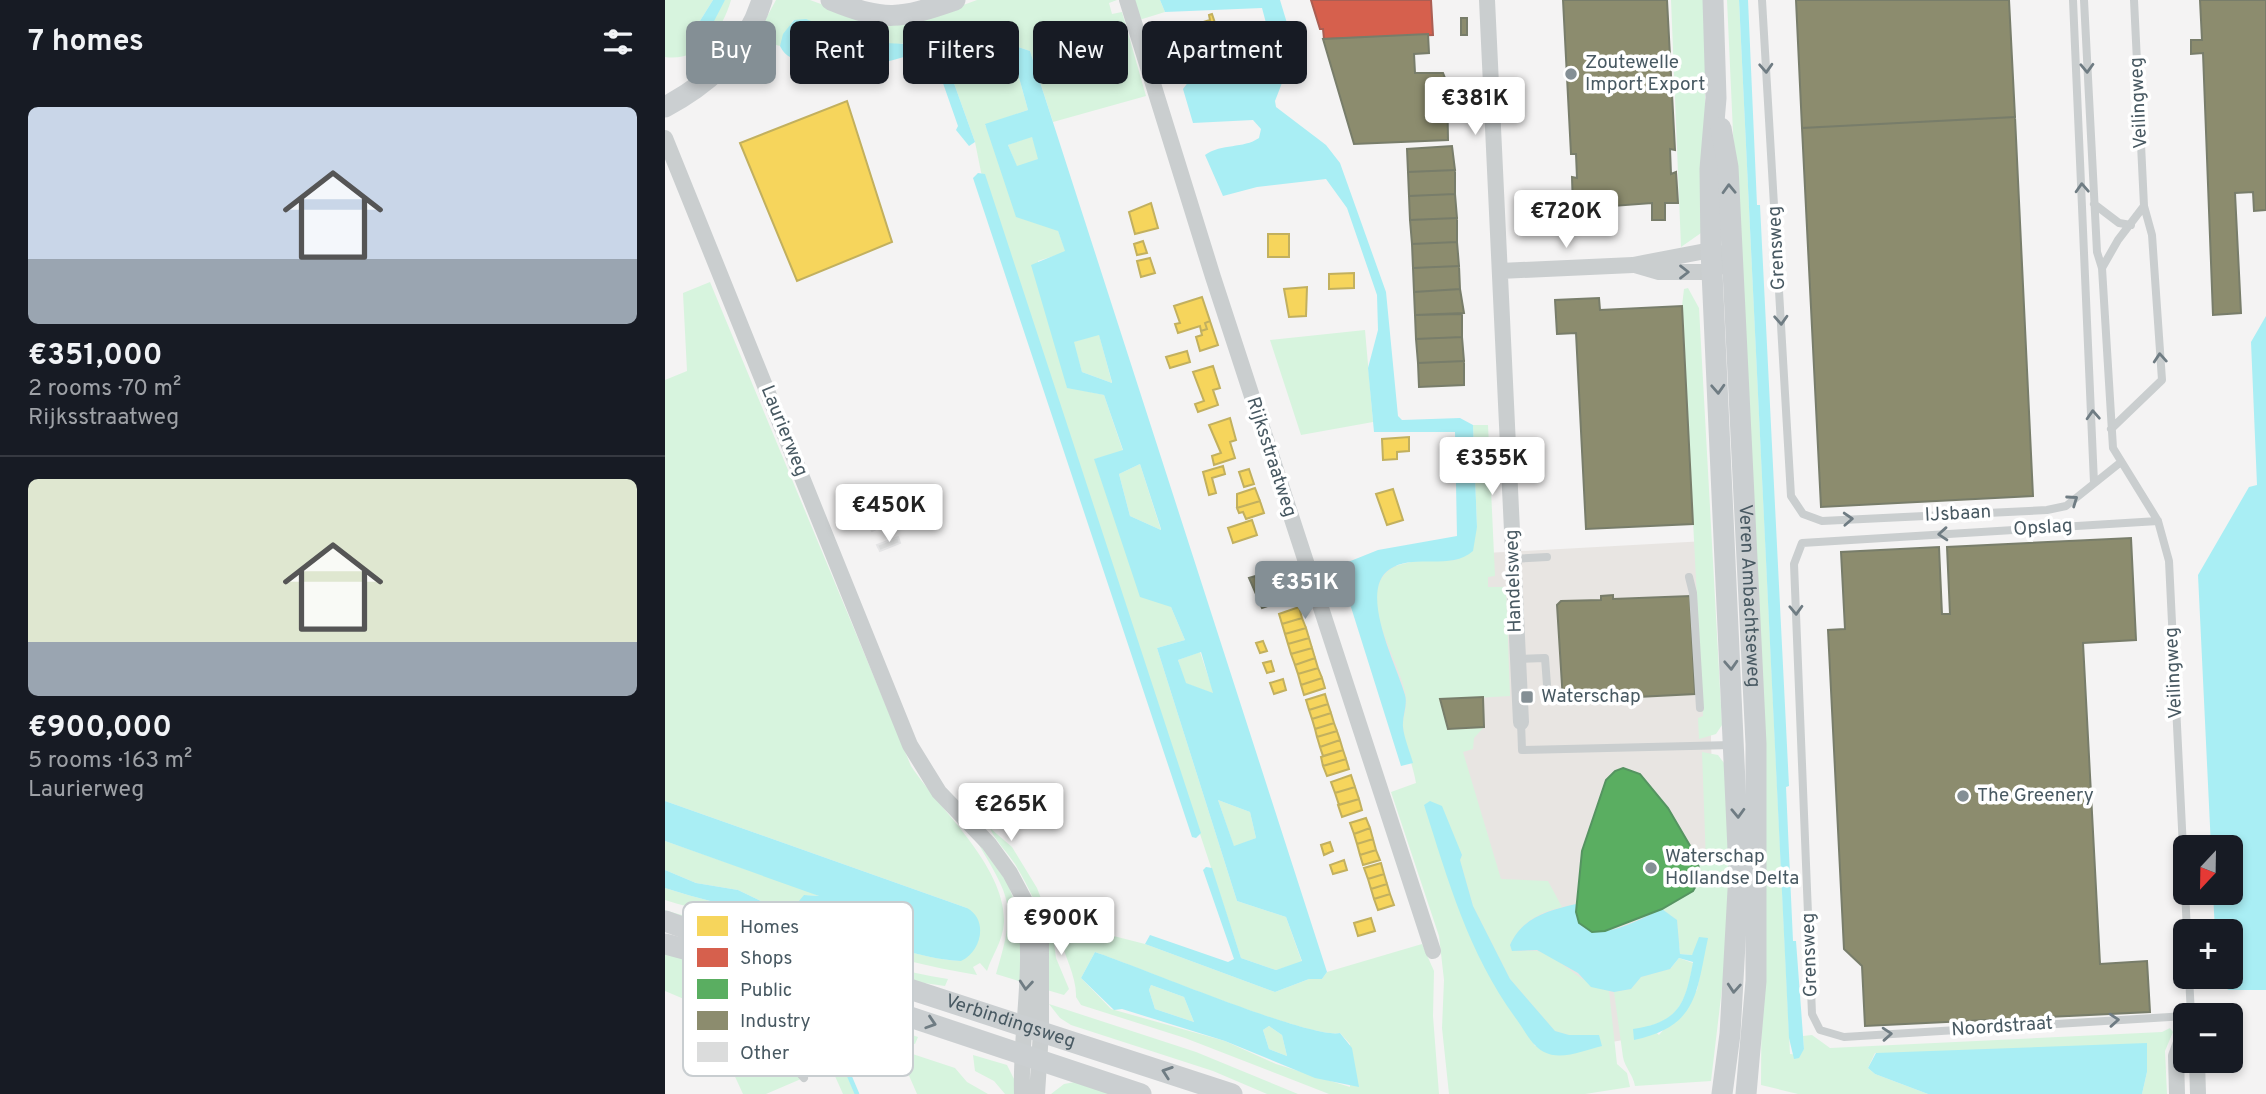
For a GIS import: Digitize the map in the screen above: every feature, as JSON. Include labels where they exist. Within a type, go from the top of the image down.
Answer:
[{"type":"main road","points":[[665,107],[719,73],[745,39],[762,0]]},
{"type":"main road","points":[[831,0],[868,13],[893,18],[917,14],[955,0]]},
{"type":"main road","name":"Veren Ambachtseweg","points":[[1713,0],[1716,98],[1710,169],[1711,250],[1739,884],[1730,1034],[1722,1094]]},
{"type":"main road","name":"Veren Ambachtseweg","points":[[1716,98],[1728,167],[1756,744],[1756,981],[1746,1094]]},
{"type":"main road","name":"Verbindingsweg","points":[[665,922],[683,928]]},
{"type":"main road","name":"Verbindingsweg","points":[[665,944],[683,949]]},
{"type":"main road","name":"Verbindingsweg","points":[[913,990],[1232,1094]]},
{"type":"main road","name":"Verbindingsweg","points":[[913,1018],[1141,1094]]},
{"type":"street","name":"Rijksstraatweg","points":[[1127,0],[1233,340],[1433,951]]},
{"type":"street","name":"Handelsweg","points":[[1487,0],[1521,722]]},
{"type":"street","name":"Laurierweg","points":[[665,138],[910,745],[939,792],[989,844],[1023,895],[1041,931],[1030,1058]]},
{"type":"street","points":[[1500,271],[1633,265],[1711,250],[1732,257]]},
{"type":"street","points":[[1633,265],[1659,272],[1712,272],[1732,257]]},
{"type":"street","points":[[1021,1094],[1030,1058]]},
{"type":"street","points":[[1030,1058],[1037,1094]]},
{"type":"street","points":[[2176,1073],[2177,1094]]},
{"type":"street","points":[[2197,1073],[2198,1094]]},
{"type":"lane","name":"Grensweg","points":[[1762,0],[1791,496]]},
{"type":"lane","points":[[2073,0],[2094,483]]},
{"type":"lane","name":"Veilingweg","points":[[2084,0],[2097,252],[2102,268],[2113,448],[2158,521],[2169,561],[2186,919]]},
{"type":"lane","name":"Veilingweg","points":[[2111,429],[2162,380],[2152,235],[2144,206],[2134,0]]},
{"type":"lane","points":[[2094,204],[2119,223],[2131,225]]},
{"type":"lane","points":[[2102,268],[2110,251],[2144,206]]},
{"type":"lane","name":"IJsbaan","points":[[1791,496],[1803,514],[1822,520],[2047,510],[2066,506],[2121,462]]},
{"type":"lane","name":"Opslag","points":[[1802,543],[2158,521]]},
{"type":"lane","name":"Grensweg","points":[[1802,543],[1794,565],[1812,1014],[1820,1030]]},
{"type":"lane","points":[[1513,559],[1547,557]]},
{"type":"lane","points":[[1689,577],[1693,593],[1700,708]]},
{"type":"lane","points":[[1517,659],[1545,658],[1547,685]]},
{"type":"lane","points":[[1521,722],[1522,750],[1756,744]]},
{"type":"lane","name":"Noordstraat","points":[[1820,1030],[1844,1037],[2173,1016]]},
{"type":"shaded area","points":[[1706,541],[1714,856],[1645,1036],[1557,1052],[1469,926],[1347,573],[1486,553]]},
{"type":"green space","points":[[665,0],[713,0],[700,21],[686,21],[686,56],[665,57]]},
{"type":"green space","points":[[725,0],[731,0],[723,21],[701,21]]},
{"type":"green space","points":[[776,0],[810,0],[862,19],[888,21],[793,20],[790,21],[780,46],[776,45],[776,21],[765,21]]},
{"type":"green space","points":[[977,0],[1117,0],[1109,3],[1112,14],[1122,12],[1125,21],[1033,21],[1033,60],[1030,51],[1019,47],[1019,21],[919,21]]},
{"type":"green space","points":[[1133,0],[1160,0],[1165,12],[1139,20]]},
{"type":"green space","points":[[1671,0],[1705,0],[1705,214],[1701,233],[1681,247]]},
{"type":"green space","points":[[1727,0],[1739,0],[1790,1054],[1799,1055],[1804,1049],[1803,1036],[1812,1035],[1830,1048],[2162,1032],[2170,1028],[2173,1032],[2165,1051],[2167,1094],[2142,1094],[2147,1072],[1875,1053],[1868,1068],[1875,1074],[1928,1094],[1798,1094],[1761,1085],[1763,794]]},
{"type":"green space","points":[[889,21],[903,22],[903,43],[889,44]]},
{"type":"green space","points":[[1128,33],[1146,96],[1053,122],[1041,84],[1128,84]]},
{"type":"green space","points":[[1019,78],[1028,110],[985,125],[1058,231],[1066,252],[1038,261],[1067,387],[1104,395],[1123,451],[1095,459],[1171,607],[1185,640],[1157,648],[1237,901],[1286,917],[1302,962],[1276,970],[1241,958],[981,172],[975,142],[954,84],[1019,84]]},
{"type":"green space","points":[[1032,136],[1039,159],[1017,167],[1008,145]]},
{"type":"green space","points":[[710,282],[911,766],[969,840],[994,880],[1002,901],[1004,922],[987,971],[980,963],[973,967],[977,975],[913,962],[913,953],[961,961],[967,908],[665,801],[665,380],[687,371],[683,293]]},
{"type":"green space","points":[[1688,288],[1699,308],[1722,725],[1716,734],[1699,739],[1698,718],[1703,716],[1682,306],[1684,289]]},
{"type":"green space","points":[[1365,330],[1373,422],[1301,435],[1270,340]]},
{"type":"green space","points":[[1099,334],[1112,383],[1082,372],[1073,342]]},
{"type":"green space","points":[[1473,425],[1488,425],[1495,576],[1488,577],[1488,587],[1506,587],[1510,696],[1440,700],[1449,729],[1484,727],[1474,738],[1473,749],[1463,752],[1501,879],[1548,881],[1562,907],[1545,912],[1525,924],[1510,945],[1512,950],[1540,952],[1558,961],[1590,984],[1609,991],[1617,1064],[1627,1073],[1630,1087],[1585,1094],[1449,1094],[1442,1028],[1444,980],[1439,936],[1391,792],[1416,783],[1404,732],[1406,698],[1378,615],[1376,598],[1379,583],[1388,571],[1411,562],[1456,560],[1477,527]],"holes":[[[1424,805],[1462,855],[1460,860],[1473,906],[1510,979],[1555,1031],[1569,1035],[1599,1035],[1535,1046]]]},
{"type":"green space","points":[[1140,464],[1161,530],[1130,516],[1119,474]]},
{"type":"green space","points":[[1200,652],[1214,694],[1185,683],[1178,660]]},
{"type":"green space","points":[[1702,752],[1718,755],[1727,767],[1730,860],[1726,955],[1711,1081],[1635,1086],[1623,1057],[1614,992],[1631,989],[1641,977],[1670,969],[1679,958],[1693,963],[1686,994],[1676,1011],[1649,1026],[1659,1035],[1697,990],[1707,938],[1692,955],[1680,954],[1677,920],[1662,909],[1696,887],[1700,873],[1699,864],[1706,862]]},
{"type":"green space","points":[[1218,800],[1250,812],[1256,838],[1234,847]]},
{"type":"green space","points":[[990,828],[1012,847],[1037,888],[1052,927],[1056,958],[1069,989],[1064,995],[1047,990],[1044,938],[1038,911],[1015,864]]},
{"type":"green space","points":[[975,838],[1007,882],[1020,916],[1022,982],[996,974],[1007,932],[1007,903],[996,875]]},
{"type":"green space","points":[[665,841],[819,896],[804,895],[803,902],[763,902],[738,890],[696,883],[665,870]]},
{"type":"green space","points":[[665,888],[715,902],[683,902],[683,905],[665,900]]},
{"type":"green space","points":[[665,910],[683,915],[683,922],[665,917]]},
{"type":"green space","points":[[1086,929],[1145,944],[1275,992],[1309,979],[1322,979],[1327,972],[1422,944],[1434,971],[1433,1016],[1439,1094],[1329,1094],[1185,1038],[1081,1005],[1076,997],[1060,936]],"holes":[[[1095,952],[1261,1014],[1323,1032],[1340,1033],[1350,1044],[1350,1087],[1276,1064],[1225,1041],[1111,1009],[1081,978]]]},
{"type":"green space","points":[[665,949],[683,955],[683,999],[665,991]]},
{"type":"green space","points":[[913,972],[948,979],[945,986],[913,981]]},
{"type":"green space","points":[[1151,985],[1184,997],[1194,1022],[1155,1009],[1149,990]]},
{"type":"green space","points":[[1049,1004],[1196,1052],[1298,1094],[1267,1094],[1213,1071],[1071,1025],[1060,1018]]},
{"type":"green space","points":[[1269,1026],[1282,1035],[1287,1056],[1269,1049],[1263,1030]]},
{"type":"green space","points":[[913,1054],[955,1068],[967,1082],[988,1094],[917,1094],[909,1076],[913,1076]]},
{"type":"green space","points":[[973,1055],[1007,1065],[1016,1083],[1016,1094],[1005,1094],[994,1081],[975,1071]]},
{"type":"green space","points":[[735,1076],[799,1076],[801,1079],[766,1094],[743,1094]]},
{"type":"green space","points":[[835,1076],[849,1076],[857,1094],[843,1094]]},
{"type":"green space","points":[[1075,1082],[1115,1094],[1051,1094],[1064,1084]]},
{"type":"water","points":[[713,0],[725,0],[714,21],[700,21]]},
{"type":"water","points":[[1160,0],[1280,0],[1286,21],[1266,21],[1262,8],[1165,12]]},
{"type":"water","points":[[1739,0],[1748,0],[1789,786],[1786,787],[1793,941],[1796,941],[1804,1049],[1799,1058],[1794,1059],[1789,1038]]},
{"type":"water","points":[[790,25],[790,56],[780,46],[783,34]]},
{"type":"water","points":[[889,43],[903,44],[903,57],[889,61]]},
{"type":"water","points":[[1019,47],[1030,51],[1033,60],[1033,84],[1041,84],[1327,972],[1322,979],[1309,979],[1275,992],[1145,944],[1150,935],[1228,962],[1234,959],[1203,870],[1206,867],[1212,868],[1241,958],[1276,970],[1302,961],[1286,917],[1237,901],[1157,648],[1185,640],[1171,607],[1140,597],[1094,459],[1123,450],[1104,395],[1067,388],[1031,265],[1065,251],[1058,231],[1016,217],[985,124],[1028,110],[1019,78]],"holes":[[[1032,137],[1038,159],[1017,166],[1008,145]],[[1099,335],[1112,383],[1082,372],[1074,342]],[[1140,464],[1161,530],[1130,516],[1119,474]],[[1201,652],[1213,693],[1186,683],[1178,660]],[[1218,800],[1250,812],[1256,838],[1234,846]]]},
{"type":"water","points":[[943,84],[954,84],[975,142],[969,146],[956,130],[958,126]]},
{"type":"water","points":[[1187,84],[1282,84],[1275,101],[1276,107],[1326,145],[1340,163],[1386,292],[1398,416],[1402,420],[1460,418],[1473,425],[1477,527],[1473,551],[1454,560],[1400,564],[1390,569],[1381,579],[1377,593],[1382,629],[1405,695],[1403,727],[1413,763],[1401,766],[1339,569],[1343,564],[1378,550],[1457,536],[1455,432],[1374,432],[1368,368],[1378,330],[1377,295],[1347,208],[1326,179],[1257,187],[1223,196],[1205,155],[1218,149],[1253,141],[1259,138],[1261,129],[1253,120],[1193,123],[1183,89]]},
{"type":"water","points":[[978,173],[985,174],[1201,833],[1196,838],[1192,837],[973,178]]},
{"type":"water","points":[[2266,316],[2266,990],[2229,990],[2227,989],[2243,989],[2243,919],[2214,919],[2214,905],[2243,905],[2243,835],[2210,835],[2198,575],[2249,487],[2257,485],[2251,342]]},
{"type":"water","points":[[665,801],[967,908],[978,920],[980,936],[973,951],[961,961],[913,952],[913,902],[799,902],[804,895],[819,896],[665,841]]},
{"type":"water","points":[[1430,801],[1442,806],[1462,855],[1460,860],[1473,906],[1510,979],[1555,1031],[1569,1035],[1599,1035],[1602,1046],[1558,1055],[1544,1052],[1529,1038],[1485,969],[1461,917],[1424,805]]},
{"type":"water","points":[[665,870],[696,883],[738,890],[763,902],[715,902],[665,888]]},
{"type":"water","points":[[1576,904],[1579,923],[1598,931],[1620,928],[1662,909],[1677,920],[1680,954],[1692,955],[1699,937],[1708,938],[1691,1005],[1671,1026],[1634,1040],[1633,1029],[1660,1022],[1677,1009],[1687,990],[1693,962],[1679,958],[1670,969],[1641,977],[1631,989],[1614,992],[1591,987],[1578,973],[1537,950],[1512,951],[1510,945],[1515,935],[1529,922],[1546,913]]},
{"type":"water","points":[[1095,952],[1261,1014],[1323,1032],[1340,1033],[1352,1048],[1359,1087],[1315,1078],[1225,1041],[1122,1009],[1114,1010],[1081,978]],"holes":[[[1151,985],[1184,997],[1194,1022],[1155,1009],[1149,990]],[[1269,1026],[1282,1035],[1287,1056],[1269,1049],[1263,1030]]]},
{"type":"water","points":[[2147,1043],[2147,1072],[2142,1094],[1928,1094],[1875,1074],[1868,1068],[1876,1053]]},
{"type":"building: Homes","points":[[847,101],[892,242],[797,281],[740,143]]},
{"type":"building: Homes","points":[[1151,203],[1158,228],[1135,234],[1129,212]]},
{"type":"building: Homes","points":[[1268,234],[1289,234],[1289,257],[1268,257]]},
{"type":"building: Homes","points":[[1143,241],[1147,253],[1137,255],[1134,244]]},
{"type":"building: Homes","points":[[1150,258],[1155,273],[1141,277],[1137,261]]},
{"type":"building: Homes","points":[[1354,273],[1354,288],[1329,289],[1329,274]]},
{"type":"building: Homes","points":[[1307,287],[1306,316],[1289,317],[1284,289]]},
{"type":"building: Homes","points":[[1202,297],[1210,321],[1205,323],[1207,329],[1201,331],[1200,326],[1178,333],[1175,324],[1180,323],[1174,306]]},
{"type":"building: Homes","points":[[1210,321],[1218,345],[1200,351],[1196,337],[1202,335],[1201,331],[1207,329],[1205,323]]},
{"type":"building: Homes","points":[[1187,351],[1190,362],[1170,368],[1166,357]]},
{"type":"building: Homes","points":[[1213,366],[1220,388],[1213,390],[1218,405],[1198,412],[1195,404],[1204,401],[1193,372]]},
{"type":"building: Homes","points":[[1230,418],[1236,440],[1230,442],[1235,458],[1214,465],[1212,456],[1221,453],[1209,425]]},
{"type":"building: Homes","points":[[1409,437],[1409,451],[1397,452],[1397,459],[1383,460],[1382,439]]},
{"type":"building: Homes","points":[[1223,466],[1225,474],[1212,478],[1216,493],[1209,495],[1203,472]]},
{"type":"building: Homes","points":[[1249,469],[1254,484],[1244,487],[1239,472]]},
{"type":"building: Homes","points":[[1255,488],[1260,501],[1237,508],[1237,494]]},
{"type":"building: Homes","points":[[1393,489],[1403,520],[1387,525],[1376,494]]},
{"type":"building: Homes","points":[[1260,501],[1264,513],[1246,519],[1243,512],[1239,513],[1237,508]]},
{"type":"building: Homes","points":[[1252,520],[1257,535],[1233,543],[1228,528]]},
{"type":"building: Homes","points":[[1299,607],[1302,618],[1282,624],[1279,614]]},
{"type":"building: Homes","points":[[1302,618],[1306,628],[1285,634],[1282,624]]},
{"type":"building: Homes","points":[[1306,628],[1309,638],[1288,644],[1285,634]]},
{"type":"building: Homes","points":[[1309,638],[1312,648],[1291,654],[1288,644]]},
{"type":"building: Homes","points":[[1263,641],[1267,651],[1260,653],[1256,643]]},
{"type":"building: Homes","points":[[1312,648],[1315,658],[1295,665],[1291,654]]},
{"type":"building: Homes","points":[[1315,658],[1318,668],[1298,674],[1295,665]]},
{"type":"building: Homes","points":[[1271,661],[1274,671],[1267,673],[1263,663]]},
{"type":"building: Homes","points":[[1318,668],[1322,678],[1301,685],[1298,674]]},
{"type":"building: Homes","points":[[1322,678],[1325,688],[1304,695],[1301,685]]},
{"type":"building: Homes","points":[[1283,679],[1286,690],[1274,694],[1270,683]]},
{"type":"building: Homes","points":[[1325,694],[1328,704],[1309,710],[1306,700]]},
{"type":"building: Homes","points":[[1328,704],[1331,713],[1312,719],[1309,710]]},
{"type":"building: Homes","points":[[1331,713],[1334,723],[1315,729],[1312,719]]},
{"type":"building: Homes","points":[[1334,723],[1337,731],[1317,737],[1315,729]]},
{"type":"building: Homes","points":[[1337,731],[1340,740],[1320,747],[1317,737]]},
{"type":"building: Homes","points":[[1340,740],[1343,750],[1323,756],[1320,747]]},
{"type":"building: Homes","points":[[1343,750],[1346,759],[1323,766],[1321,757]]},
{"type":"building: Homes","points":[[1346,759],[1349,769],[1327,776],[1323,766]]},
{"type":"building: Homes","points":[[1351,775],[1355,787],[1335,793],[1331,782]]},
{"type":"building: Homes","points":[[1355,787],[1359,799],[1339,805],[1335,793]]},
{"type":"building: Homes","points":[[1359,799],[1362,810],[1342,817],[1338,805]]},
{"type":"building: Homes","points":[[1366,818],[1370,828],[1354,834],[1350,823]]},
{"type":"building: Homes","points":[[1370,828],[1373,839],[1357,844],[1354,834]]},
{"type":"building: Homes","points":[[1373,839],[1376,850],[1360,855],[1357,844]]},
{"type":"building: Homes","points":[[1330,842],[1333,851],[1324,855],[1321,845]]},
{"type":"building: Homes","points":[[1376,850],[1380,860],[1363,865],[1360,855]]},
{"type":"building: Homes","points":[[1344,860],[1347,870],[1333,874],[1330,865]]},
{"type":"building: Homes","points":[[1381,863],[1384,874],[1368,879],[1364,868]]},
{"type":"building: Homes","points":[[1384,874],[1387,884],[1371,889],[1368,879]]},
{"type":"building: Homes","points":[[1387,884],[1390,894],[1374,899],[1371,889]]},
{"type":"building: Homes","points":[[1390,894],[1394,905],[1378,910],[1374,899]]},
{"type":"building: Homes","points":[[1371,918],[1375,931],[1358,936],[1354,923]]},
{"type":"building: Shops","points":[[1311,0],[1431,0],[1433,35],[1324,39],[1323,29],[1320,29]]},
{"type":"building: Public","points":[[1623,768],[1640,774],[1668,808],[1696,856],[1701,877],[1693,891],[1662,909],[1605,931],[1592,932],[1579,923],[1576,912],[1582,851],[1606,780],[1615,771]]},
{"type":"building: Industry","points":[[1563,0],[1667,0],[1675,150],[1670,149],[1671,174],[1676,172],[1678,203],[1665,203],[1665,220],[1652,220],[1652,203],[1573,209],[1572,177],[1577,178],[1576,154],[1571,154]]},
{"type":"building: Industry","points":[[1796,0],[2009,0],[2015,117],[1802,128]]},
{"type":"building: Industry","points":[[2200,0],[2266,0],[2266,210],[2254,211],[2253,192],[2235,193],[2241,313],[2213,315],[2203,53],[2191,54],[2191,40],[2202,40]]},
{"type":"building: Industry","points":[[1461,18],[1467,18],[1467,35],[1461,35]]},
{"type":"building: Industry","points":[[1428,34],[1429,53],[1414,54],[1415,73],[1443,73],[1447,83],[1448,140],[1354,144],[1323,39]]},
{"type":"building: Industry","points":[[2015,117],[2033,496],[1821,507],[1802,128]]},
{"type":"building: Industry","points":[[1452,146],[1455,170],[1408,172],[1407,149]]},
{"type":"building: Industry","points":[[1455,170],[1455,194],[1409,196],[1408,172]]},
{"type":"building: Industry","points":[[1455,194],[1457,218],[1410,220],[1409,196]]},
{"type":"building: Industry","points":[[1457,218],[1457,242],[1412,244],[1410,220]]},
{"type":"building: Industry","points":[[1457,242],[1459,266],[1413,268],[1412,244]]},
{"type":"building: Industry","points":[[1459,266],[1460,289],[1414,292],[1413,268]]},
{"type":"building: Industry","points":[[1460,289],[1464,313],[1415,315],[1414,292]]},
{"type":"building: Industry","points":[[1599,298],[1600,310],[1682,306],[1693,524],[1586,529],[1576,333],[1557,334],[1555,300]]},
{"type":"building: Industry","points":[[1462,314],[1462,337],[1416,339],[1415,315]]},
{"type":"building: Industry","points":[[1462,337],[1464,361],[1418,363],[1416,339]]},
{"type":"building: Industry","points":[[1464,361],[1464,385],[1419,387],[1418,363]]},
{"type":"building: Industry","name":"The Greenery","points":[[2131,538],[2136,640],[2083,643],[2100,964],[2147,961],[2150,1012],[1865,1026],[1862,966],[1844,949],[1828,630],[1845,629],[1841,552],[1939,547],[1942,614],[1950,614],[1947,547]]},
{"type":"building: Industry","points":[[1269,572],[1276,603],[1262,608],[1249,578]]},
{"type":"building: Industry","points":[[1613,595],[1613,599],[1690,596],[1695,694],[1618,698],[1618,703],[1606,703],[1606,699],[1563,701],[1557,605],[1561,601],[1601,600],[1601,596]]},
{"type":"building: Industry","points":[[1483,697],[1484,727],[1448,729],[1440,699]]},
{"type":"building: Other","points":[[889,516],[892,522],[872,531],[869,525]]},
{"type":"building: Other","points":[[898,537],[900,543],[880,551],[877,545]]},
{"type":"waterway","points":[[849,1076],[857,1094]]},
{"type":"place","name":"Zoutewelle Import Export","points":[[1571,74]]},
{"type":"place","name":"Waterschap","points":[[1527,697]]},
{"type":"place","name":"The Greenery","points":[[1963,796]]},
{"type":"place","name":"Waterschap Hollandse Delta","points":[[1651,868]]}]
